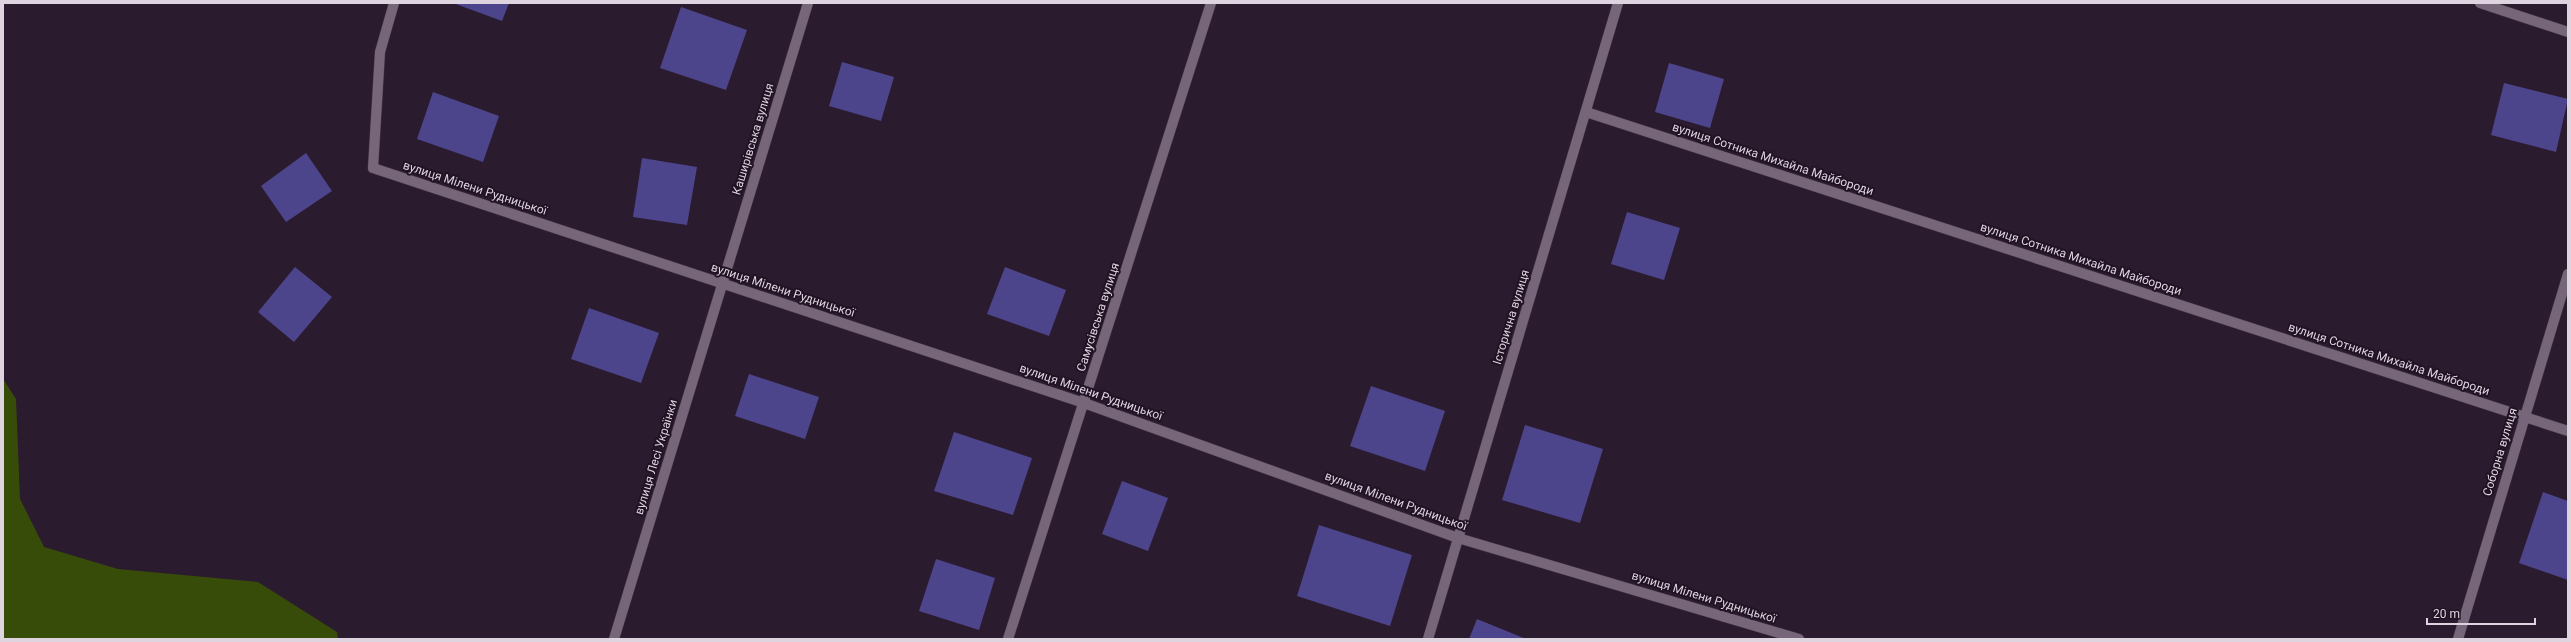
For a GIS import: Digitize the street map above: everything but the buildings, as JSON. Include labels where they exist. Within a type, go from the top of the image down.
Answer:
[{"type":"street","name":"вулиця Мілени Рудницької","points":[[394,3],[380,52],[373,168],[1084,403],[1458,538],[1799,639]]},
{"type":"street","name":"Каширівська вулиця","points":[[723,283],[808,3]]},
{"type":"street","name":"Самусівська вулиця","points":[[1008,639],[1211,3]]},
{"type":"street","name":"Історична вулиця","points":[[1428,639],[1618,3]]},
{"type":"street","points":[[2480,3],[2568,32]]},
{"type":"street","name":"вулиця Сотника Михайла Майбороди","points":[[1586,112],[2568,431]]},
{"type":"street","name":"Соборна вулиця","points":[[2458,639],[2568,274]]},
{"type":"street","name":"вулиця Лесі Українки","points":[[614,639],[723,283]]},
{"type":"green space","points":[[3,379],[16,399],[20,499],[44,547],[118,569],[258,582],[337,632],[338,639],[3,639]]}]
